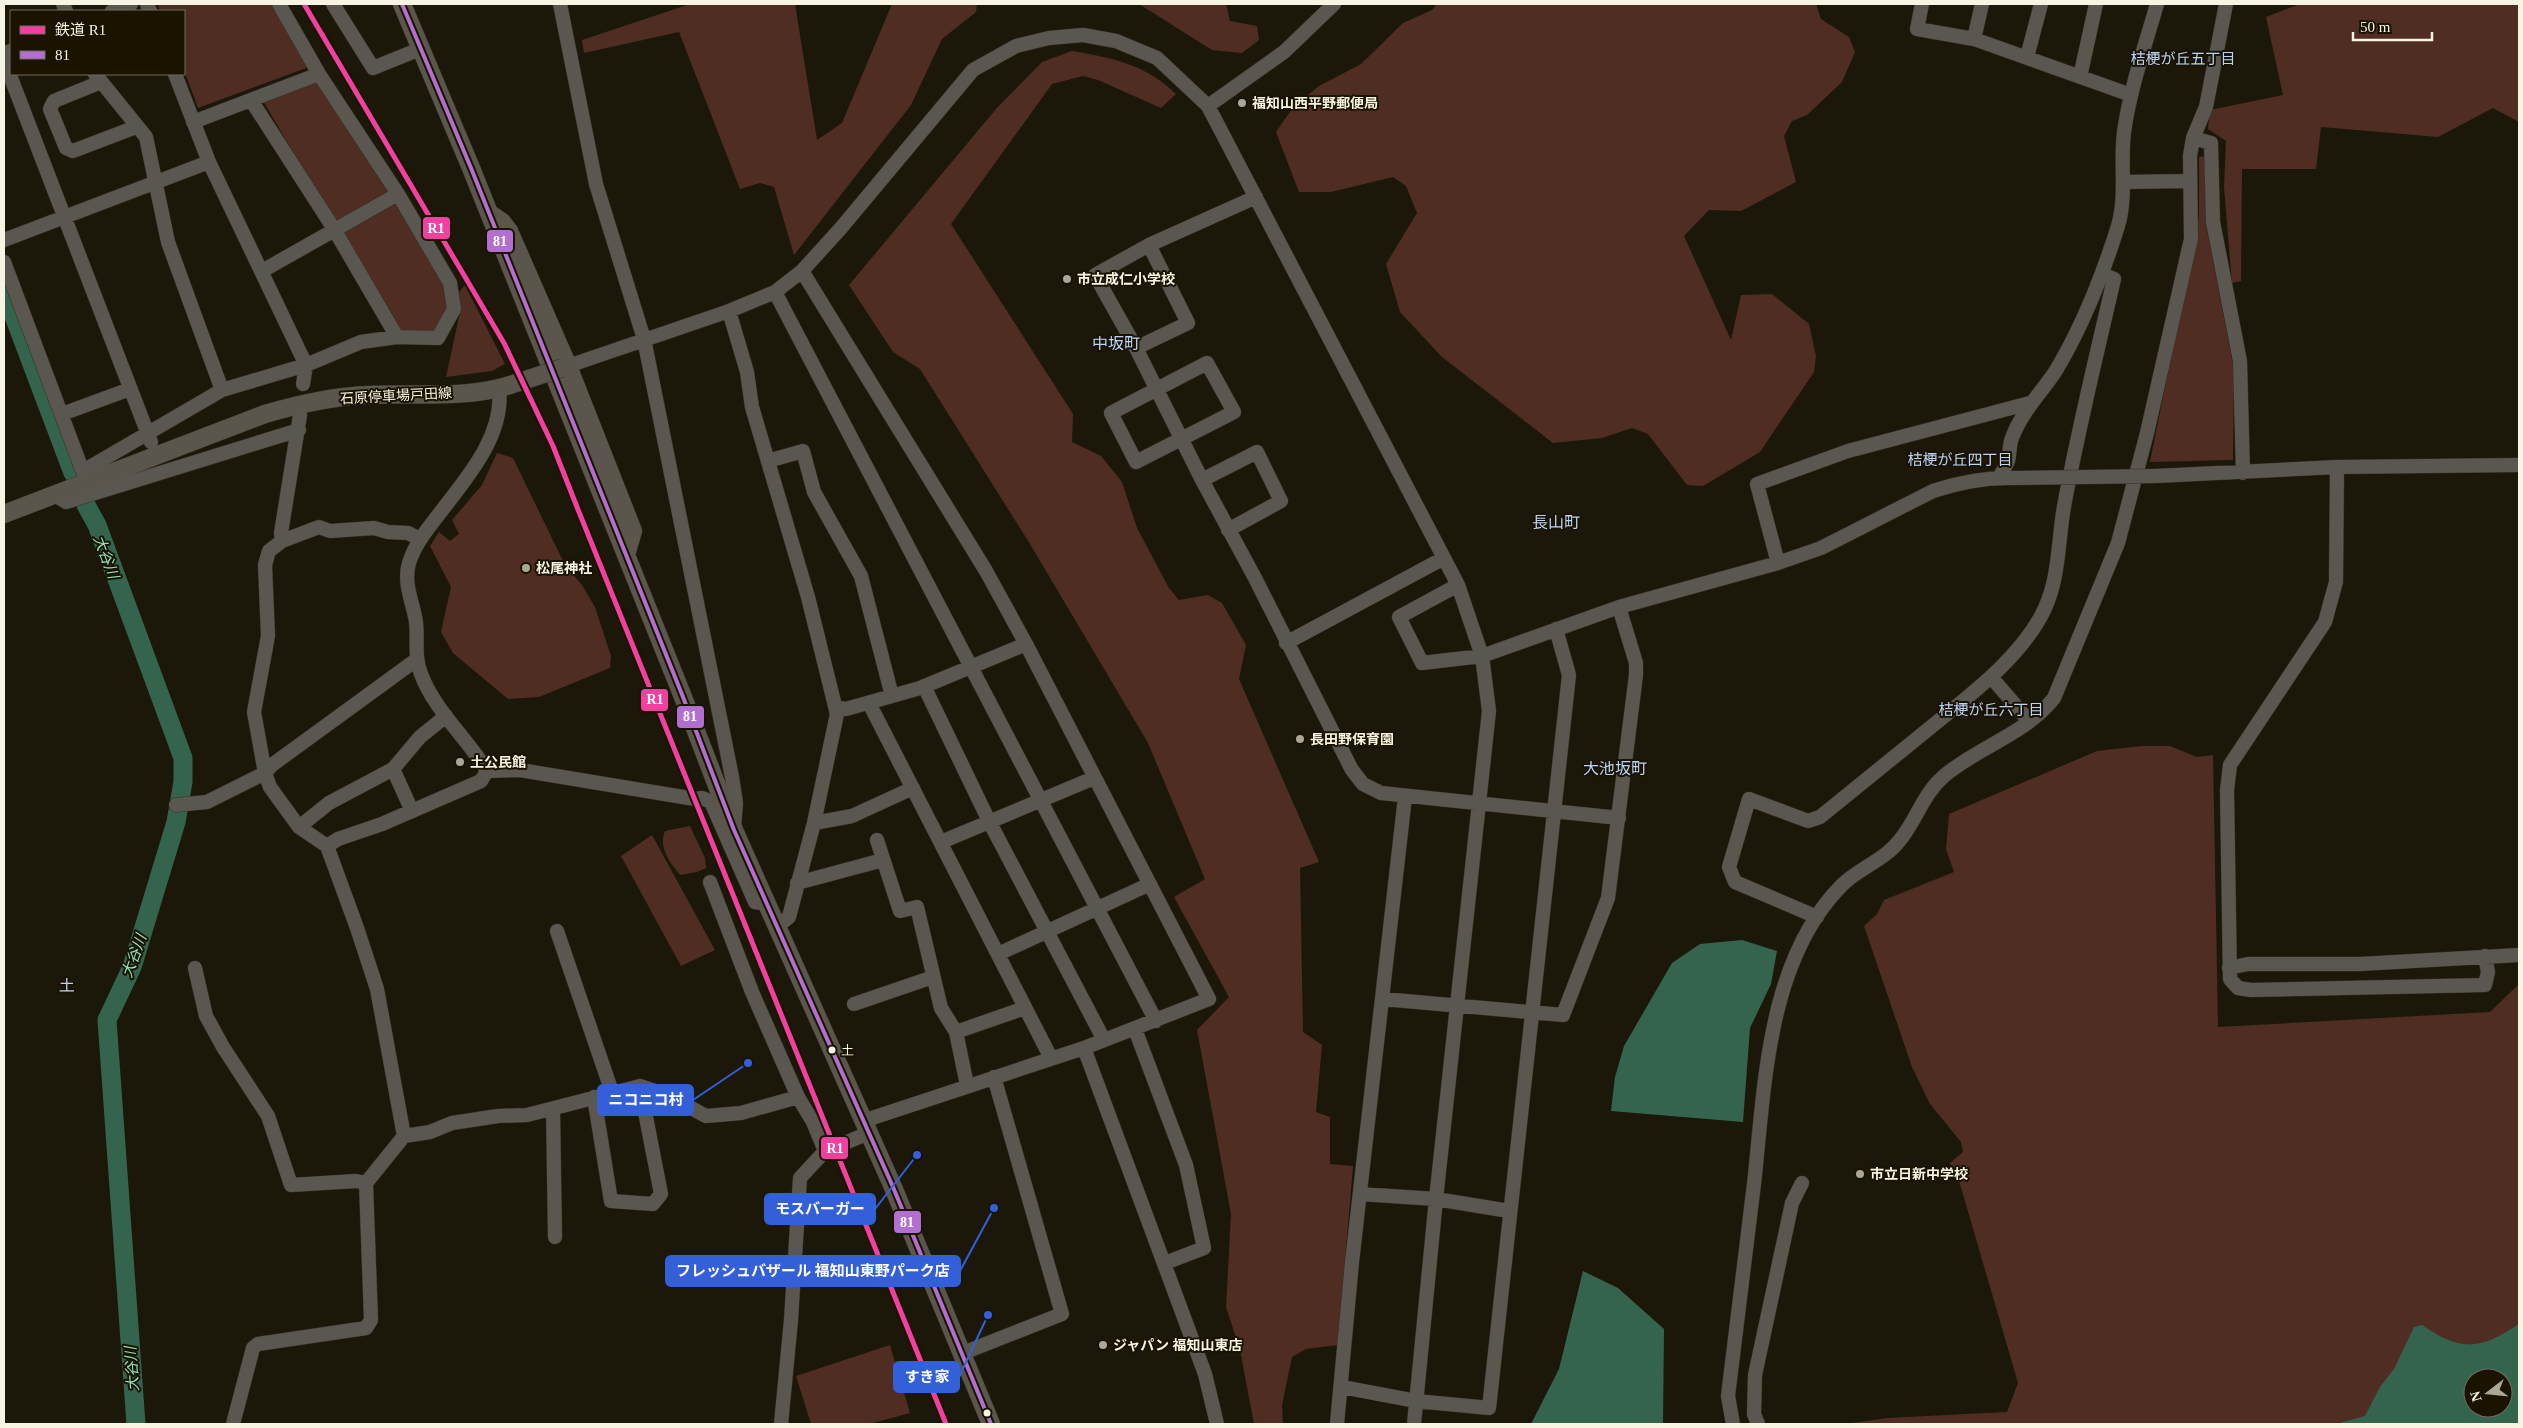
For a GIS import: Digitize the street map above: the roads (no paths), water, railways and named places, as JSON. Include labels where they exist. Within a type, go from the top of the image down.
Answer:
[{"type":"main road","points":[[402,4],[471,168],[734,830],[866,1127],[992,1424]]},
{"type":"main road","points":[[487,211],[502,222],[509,231],[633,531],[626,555]]},
{"type":"main road","name":"石原停車場戸田線","points":[[4,514],[55,495],[85,477],[298,404],[367,395],[471,392],[504,387],[565,367]]},
{"type":"street","points":[[115,10],[131,4]]},
{"type":"street","points":[[4,262],[85,477],[150,438],[222,390],[306,364],[361,342],[397,337],[438,338],[454,309],[450,283],[398,194],[319,74],[279,4]]},
{"type":"street","points":[[333,4],[373,68],[420,49]]},
{"type":"street","points":[[560,4],[596,184],[644,340],[732,777],[736,803],[734,830]]},
{"type":"street","points":[[1208,106],[1284,52],[1334,4]]},
{"type":"street","points":[[1922,4],[1917,29],[1974,39],[2131,95]]},
{"type":"street","points":[[1974,39],[1982,4]]},
{"type":"street","points":[[2027,57],[2041,4]]},
{"type":"street","points":[[2080,77],[2096,4]]},
{"type":"street","points":[[1999,478],[2008,460],[2011,439],[2030,403],[2054,372],[2102,274],[2119,224],[2123,182],[2122,153],[2131,95],[2157,4]]},
{"type":"street","points":[[1733,1424],[1728,1396],[1772,1032],[1793,962],[1817,917],[1842,885],[1900,841],[1925,795],[1944,776],[2029,721],[2044,710],[2054,698],[2118,542],[2166,354],[2191,240],[2190,182],[2194,138],[2206,107],[2226,4]]},
{"type":"street","points":[[565,367],[775,292],[802,271],[973,70],[1016,46],[1049,38],[1083,34],[1116,41],[1157,58],[1208,106],[1458,585],[1482,656],[1489,711],[1436,1199],[1414,1424]]},
{"type":"street","points":[[4,60],[150,438]]},
{"type":"street","points":[[193,122],[319,74]]},
{"type":"street","points":[[174,75],[209,162],[306,364],[303,384]]},
{"type":"street","points":[[136,127],[73,151],[66,148],[50,109],[54,101],[98,78],[146,137],[154,183],[168,242],[222,390]]},
{"type":"street","points":[[251,100],[334,230],[397,337]]},
{"type":"street","points":[[2194,138],[2211,142],[2213,222],[2240,361],[2243,473]]},
{"type":"street","points":[[4,240],[209,162]]},
{"type":"street","points":[[2123,182],[2190,182]]},
{"type":"street","points":[[262,270],[398,194]]},
{"type":"street","points":[[1256,197],[1149,245],[1096,275],[1136,348],[1181,440],[1352,770],[1363,784],[1381,793],[1619,818]]},
{"type":"street","points":[[1136,348],[1188,323],[1149,245]]},
{"type":"street","points":[[781,1424],[791,1320],[800,1178],[825,1151],[866,1127],[967,1085],[1084,1048],[1209,999],[1026,644],[986,571],[802,271]]},
{"type":"street","points":[[1817,917],[1735,882],[1729,867],[1749,800],[1808,821],[1820,817],[1991,677],[2026,638],[2040,618],[2051,595],[2077,436],[2114,279],[2102,274]]},
{"type":"street","points":[[775,292],[1156,1021]]},
{"type":"street","points":[[728,310],[747,372],[752,407],[808,597],[837,714],[814,823],[789,917],[778,926]]},
{"type":"street","points":[[1207,363],[1234,412],[1181,440],[1136,462],[1111,413],[1207,363]]},
{"type":"street","points":[[487,771],[476,752],[446,716],[421,676],[416,660],[416,622],[408,595],[407,580],[409,562],[420,539],[478,460],[499,420],[504,387]]},
{"type":"street","points":[[62,414],[130,389]]},
{"type":"street","points":[[1778,563],[1757,484],[1848,451],[2030,403]]},
{"type":"street","points":[[282,541],[281,533],[300,415]]},
{"type":"street","points":[[55,495],[66,502],[161,466],[299,430]]},
{"type":"street","points":[[768,461],[803,451],[814,492],[861,576],[892,696]]},
{"type":"street","points":[[1202,480],[1257,452],[1281,501],[1228,530]]},
{"type":"street","points":[[1458,585],[1399,617],[1422,663],[1482,656],[1619,608],[1778,563],[1821,548],[1933,491],[1967,480],[2243,473],[2337,467],[2519,465]]},
{"type":"street","points":[[2337,467],[2336,582],[2325,622],[2230,765],[2227,790],[2230,979],[2238,988],[2251,990],[2485,985],[2488,972],[2485,956]]},
{"type":"street","points":[[404,1136],[377,989],[357,928],[327,846],[299,827],[270,787],[265,773],[254,712],[268,636],[265,565],[269,551],[282,541],[319,527],[330,531],[374,528],[388,532],[408,533],[420,539]]},
{"type":"street","points":[[1286,643],[1444,558]]},
{"type":"street","points":[[1383,998],[1562,1015],[1608,898],[1636,675],[1636,662],[1619,608]]},
{"type":"street","points":[[1342,1387],[1416,1401],[1489,1408],[1552,812],[1569,674],[1556,629]]},
{"type":"street","points":[[836,707],[846,709],[868,704],[924,686],[1026,644]]},
{"type":"street","points":[[176,805],[207,802],[265,773],[272,765],[416,660]]},
{"type":"street","points":[[1991,677],[2029,721]]},
{"type":"street","points":[[924,686],[989,821],[1104,1040]]},
{"type":"street","points":[[868,704],[1051,1058]]},
{"type":"street","points":[[299,827],[329,803],[392,769],[420,737],[446,716]]},
{"type":"street","points":[[392,769],[412,810]]},
{"type":"street","points":[[487,771],[520,770],[696,799],[702,798],[711,802],[755,902],[768,904]]},
{"type":"street","points":[[327,846],[338,839],[382,824],[480,781],[487,771]]},
{"type":"street","points":[[941,842],[1094,778]]},
{"type":"street","points":[[814,823],[852,816],[913,788]]},
{"type":"street","points":[[1337,1424],[1342,1387],[1352,1262],[1405,797]]},
{"type":"street","points":[[876,840],[900,911],[916,907],[941,1008],[956,1032],[967,1085]]},
{"type":"street","points":[[797,883],[883,860]]},
{"type":"street","points":[[710,882],[752,992],[798,1097],[813,1122],[825,1151]]},
{"type":"street","points":[[998,954],[1046,930],[1150,884]]},
{"type":"street","points":[[557,931],[612,1092]]},
{"type":"street","points":[[2229,968],[2248,964],[2360,964],[2519,955]]},
{"type":"street","points":[[195,968],[206,1016],[222,1047],[268,1116],[290,1185],[356,1181],[366,1183]]},
{"type":"street","points":[[854,1004],[934,977]]},
{"type":"street","points":[[956,1032],[1026,1008]]},
{"type":"street","points":[[1135,1029],[1186,1165],[1204,1248],[1165,1263]]},
{"type":"street","points":[[1084,1048],[1205,1374],[1217,1424]]},
{"type":"street","points":[[963,1353],[1062,1314],[994,1077]]},
{"type":"street","points":[[233,1424],[253,1348],[258,1344],[366,1328],[371,1320],[366,1183],[404,1136],[430,1132],[452,1122],[498,1116],[527,1115],[640,1086],[666,1095],[706,1116],[742,1114],[798,1097]]},
{"type":"street","points":[[594,1097],[611,1201],[653,1204],[661,1194],[640,1086]]},
{"type":"street","points":[[553,1109],[555,1237]]},
{"type":"street","points":[[1758,1424],[1754,1414],[1755,1375],[1792,1203],[1802,1183]]},
{"type":"street","points":[[1360,1194],[1436,1199],[1509,1211]]},
{"type":"waterway","name":"大谷川","points":[[4,290],[73,473]]},
{"type":"waterway","name":"大谷川","points":[[86,505],[97,525],[183,758],[183,782],[176,822],[132,967],[107,1020],[136,1424]]},
{"type":"rail line","name":"R1","points":[[304,4],[504,343],[553,446],[946,1424]]},
{"type":"place","name":"福知山西平野郵便局","points":[[1242,103]]},
{"type":"place","name":"市立成仁小学校","points":[[1067,279]]},
{"type":"place","name":"松尾神社","points":[[526,568]]},
{"type":"place","name":"長田野保育園","points":[[1300,739]]},
{"type":"place","name":"土公民館","points":[[460,762]]},
{"type":"place","name":"土","points":[[832,1050]]},
{"type":"place","name":"ニコニコ村","points":[[748,1063]]},
{"type":"place","name":"モスバーガー","points":[[917,1155]]},
{"type":"place","name":"市立日新中学校","points":[[1860,1174]]},
{"type":"place","name":"フレッシュバザール 福知山東野パーク店","points":[[994,1208]]},
{"type":"place","name":"すき家","points":[[988,1315]]},
{"type":"place","name":"ジャパン 福知山東店","points":[[1103,1345]]},
{"type":"district","name":"桔梗が丘五丁目","points":[[2183,59]]},
{"type":"district","name":"中坂町","points":[[1116,343]]},
{"type":"district","name":"桔梗が丘四丁目","points":[[1960,460]]},
{"type":"district","name":"長山町","points":[[1556,522]]},
{"type":"district","name":"桔梗が丘六丁目","points":[[1991,710]]},
{"type":"district","name":"大池坂町","points":[[1615,768]]},
{"type":"district","name":"土","points":[[67,985]]}]
